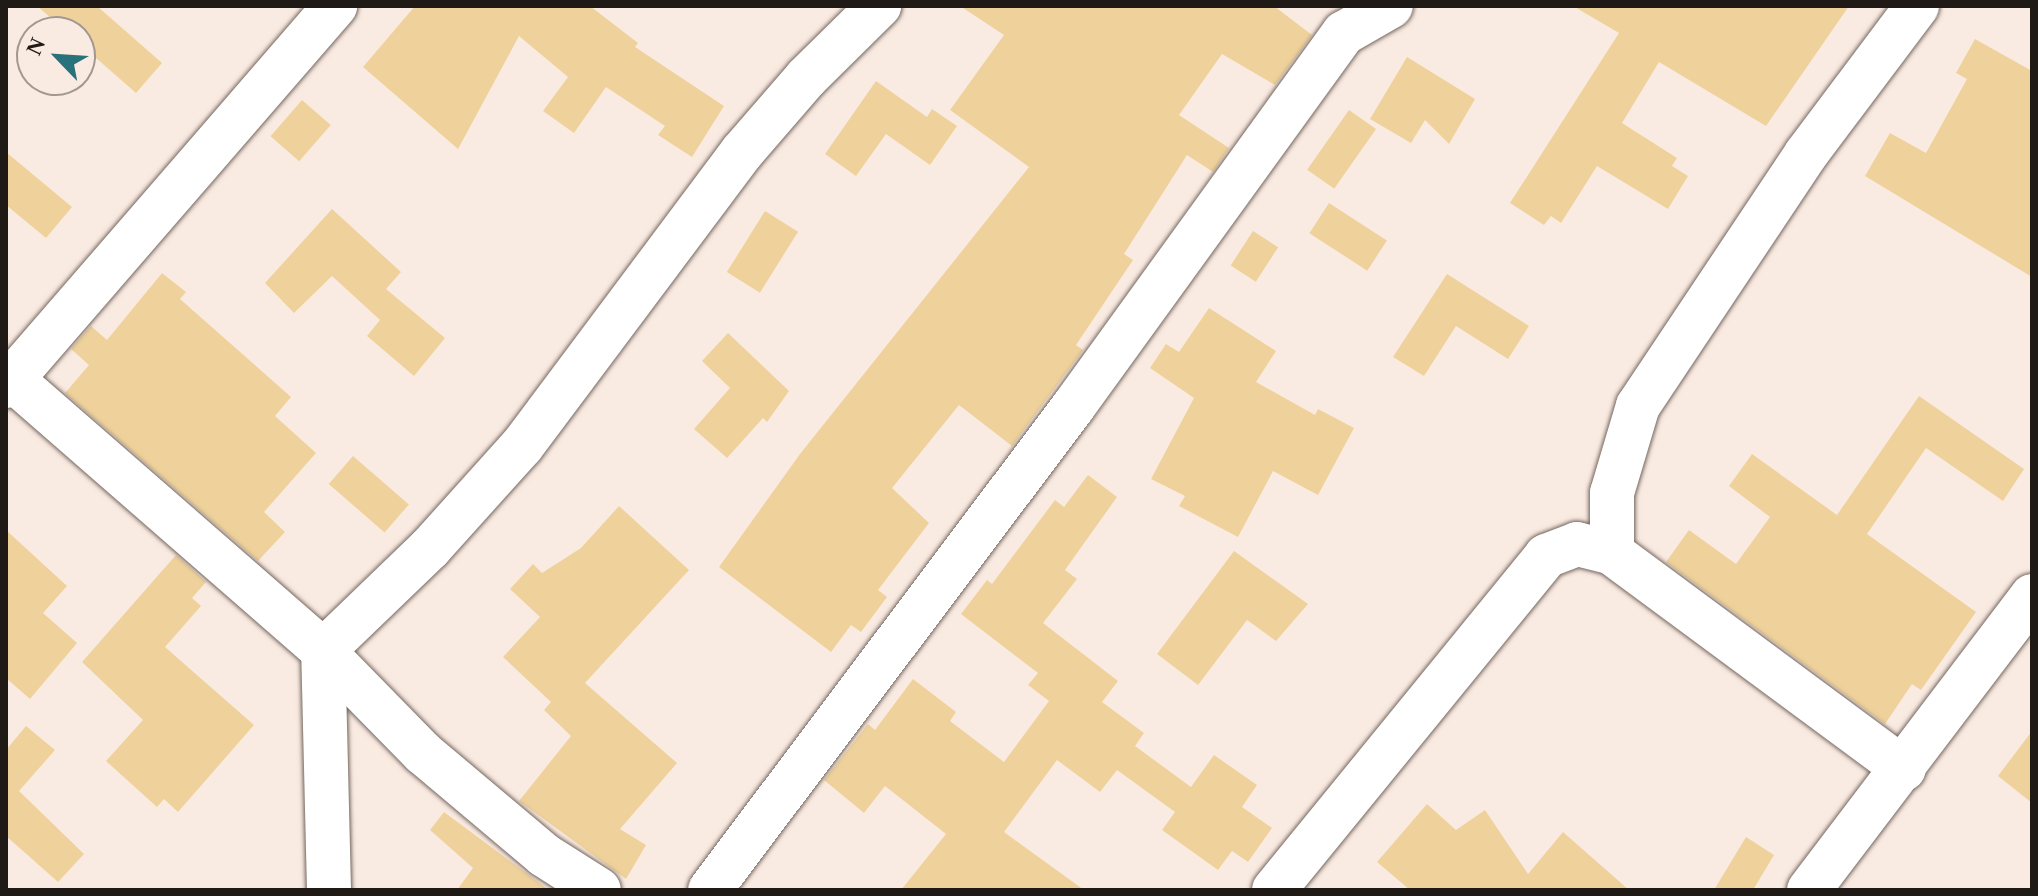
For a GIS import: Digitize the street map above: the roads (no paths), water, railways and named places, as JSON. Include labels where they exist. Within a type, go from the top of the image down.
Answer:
[{"type":"street","points":[[335,6],[8,380],[323,651],[423,753],[544,855],[599,890]]},
{"type":"street","points":[[329,890],[323,651],[430,548],[522,446],[742,152],[806,78],[879,6]]},
{"type":"street","points":[[710,890],[1082,395],[1334,20],[1391,6]]},
{"type":"street","points":[[1612,553],[1612,493],[1638,406],[1806,154],[1917,6]]},
{"type":"street","points":[[1274,890],[1546,556],[1577,544],[1612,553],[1904,769]]},
{"type":"street","points":[[1809,890],[1904,769],[2032,596]]}]
